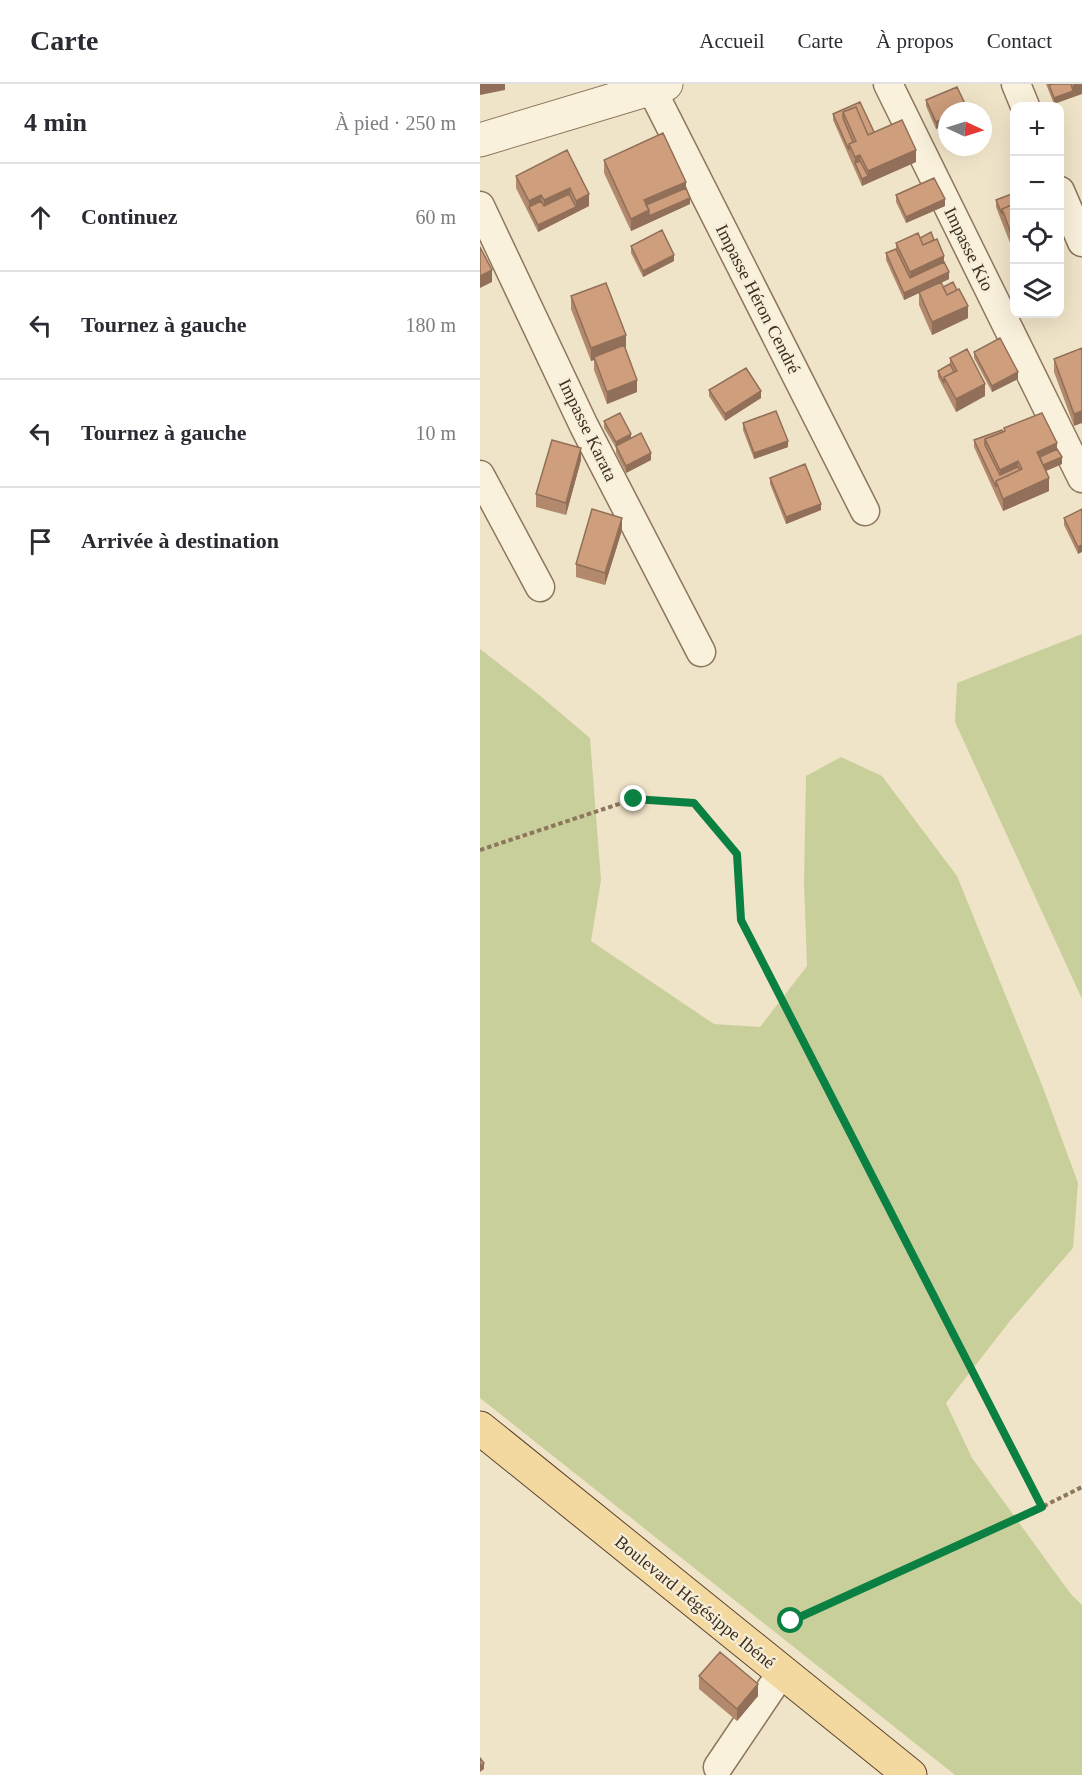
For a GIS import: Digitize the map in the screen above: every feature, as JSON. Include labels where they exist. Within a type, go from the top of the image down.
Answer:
[{"type":"main road","name":"Boulevard Hégésippe Ibéné","points":[[480,1428],[910,1775]]},
{"type":"street","name":"Impasse Kio","points":[[888,84],[1082,478]]},
{"type":"street","points":[[1016,84],[1023,102]]},
{"type":"street","points":[[480,140],[659,86]]},
{"type":"street","name":"Impasse Héron Cendré","points":[[659,86],[865,511]]},
{"type":"street","points":[[1064,202],[1082,242]]},
{"type":"street","name":"Impasse Karata","points":[[480,206],[584,426],[701,652]]},
{"type":"street","points":[[480,475],[540,587]]},
{"type":"street","points":[[718,1767],[782,1672]]},
{"type":"path","points":[[480,850],[634,799],[694,803],[737,854],[741,920],[1042,1507]]},
{"type":"path","points":[[791,1621],[1082,1487]]},
{"type":"green space","points":[[1082,634],[1082,999],[955,722],[957,683]]},
{"type":"green space","points":[[480,649],[590,738],[601,880],[591,941],[714,1024],[760,1027],[807,966],[804,883],[806,776],[841,757],[882,776],[957,876],[1042,1085],[1078,1183],[1073,1248],[1010,1321],[946,1403],[972,1458],[1070,1593],[1082,1605],[1082,1775],[955,1775],[480,1398]]},
{"type":"building","points":[[1071,84],[1073,91],[1054,98],[1049,85]]},
{"type":"building","points":[[957,87],[964,102],[938,102],[938,121],[936,122],[926,100]]},
{"type":"building","points":[[860,102],[874,132],[868,135],[856,107],[843,112],[843,118],[853,142],[849,144],[849,150],[833,114]]},
{"type":"building","points":[[856,107],[868,135],[902,120],[916,150],[868,171],[860,155],[855,157],[849,144],[856,141],[843,112]]},
{"type":"building","points":[[663,133],[686,182],[644,200],[649,210],[631,219],[604,160]]},
{"type":"building","points":[[567,150],[589,194],[576,201],[570,188],[544,200],[541,195],[529,201],[516,176]]},
{"type":"building","points":[[860,161],[868,176],[862,179],[855,163]]},
{"type":"building","points":[[934,178],[945,199],[906,217],[896,195]]},
{"type":"building","points":[[686,188],[690,198],[649,216],[646,205]]},
{"type":"building","points":[[569,194],[576,207],[538,225],[529,207],[541,201],[544,206]]},
{"type":"building","points":[[1010,195],[1010,206],[1002,209],[1002,214],[996,200]]},
{"type":"building","points":[[1010,206],[1010,230],[1002,209]]},
{"type":"building","points":[[662,230],[674,255],[643,271],[631,246]]},
{"type":"building","points":[[931,232],[934,240],[923,245],[920,238]]},
{"type":"building","points":[[918,233],[923,245],[937,239],[944,256],[910,272],[896,243]]},
{"type":"building","points":[[480,247],[492,270],[480,276]]},
{"type":"building","points":[[896,249],[910,278],[944,262],[949,272],[904,293],[886,253]]},
{"type":"building","points":[[941,282],[947,295],[959,289],[968,306],[932,322],[919,292]]},
{"type":"building","points":[[953,282],[957,290],[947,295],[943,287]]},
{"type":"building","points":[[606,283],[626,335],[591,348],[571,296]]},
{"type":"building","points":[[1000,338],[1018,372],[992,386],[974,352]]},
{"type":"building","points":[[624,345],[637,380],[607,392],[594,357]]},
{"type":"building","points":[[1082,348],[1082,411],[1074,414],[1054,359]]},
{"type":"building","points":[[967,349],[985,384],[956,399],[944,377],[957,371],[950,358]]},
{"type":"building","points":[[950,364],[954,372],[944,377],[944,383],[938,371]]},
{"type":"building","points":[[746,368],[761,391],[725,414],[709,390]]},
{"type":"building","points":[[776,411],[788,441],[754,453],[743,423]]},
{"type":"building","points":[[620,413],[631,434],[616,442],[604,421]]},
{"type":"building","points":[[1042,413],[1057,443],[1037,452],[1049,478],[1003,499],[996,481],[1022,469],[1018,461],[1000,470],[985,439],[1005,431],[1004,428]]},
{"type":"building","points":[[1002,430],[1003,432],[985,439],[985,445],[1000,475],[1018,467],[1020,470],[996,481],[996,487],[974,440]]},
{"type":"building","points":[[641,433],[651,453],[626,466],[616,446]]},
{"type":"building","points":[[552,440],[581,448],[566,503],[536,494]]},
{"type":"building","points":[[1057,449],[1062,457],[1043,465],[1040,457]]},
{"type":"building","points":[[805,464],[821,504],[786,517],[770,478]]},
{"type":"building","points":[[592,509],[622,518],[605,573],[576,564]]},
{"type":"building","points":[[1082,509],[1082,545],[1078,547],[1064,518]]},
{"type":"building","points":[[720,1652],[758,1684],[737,1709],[699,1676]]},
{"type":"route","points":[[634,799],[694,803],[737,854],[741,920],[1042,1507],[791,1621]]}]
